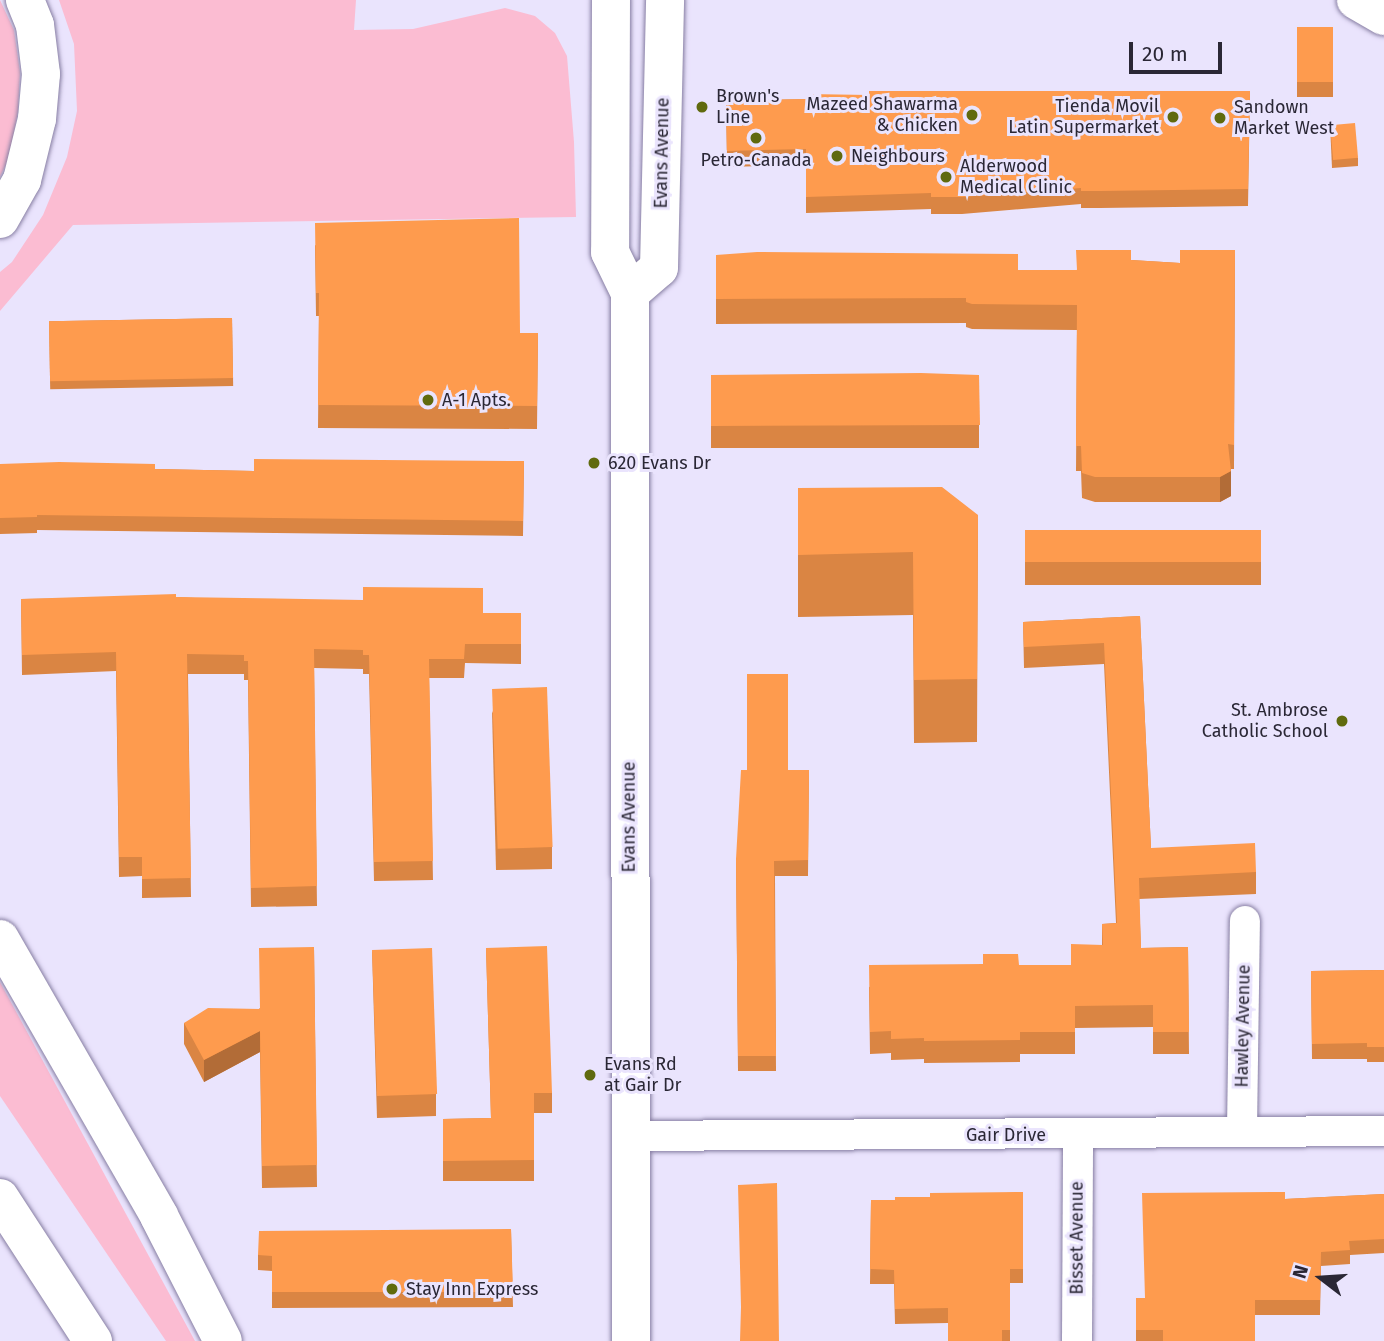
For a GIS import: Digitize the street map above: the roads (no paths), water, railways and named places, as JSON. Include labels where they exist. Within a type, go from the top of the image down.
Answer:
[{"type":"main road","points":[[0,219],[22,180],[37,119],[41,74],[35,25],[25,0]]},
{"type":"main road","name":"Evans Avenue","points":[[611,0],[610,252],[630,293],[631,1341]]},
{"type":"main road","name":"Evans Avenue","points":[[630,293],[659,268],[665,0]]},
{"type":"main road","points":[[1356,0],[1384,16]]},
{"type":"main road","points":[[0,939],[159,1216],[223,1341]]},
{"type":"main road","points":[[0,1198],[93,1341]]},
{"type":"street","name":"Hawley Avenue","points":[[1242,1131],[1245,921]]},
{"type":"street","name":"Gair Drive","points":[[629,1136],[1384,1131]]},
{"type":"street","name":"Bisset Avenue","points":[[1077,1341],[1078,1134]]},
{"type":"place","name":"Brown's Line","points":[[702,107]]},
{"type":"place","name":"Mazeed Shawarma & Chicken","points":[[972,115]]},
{"type":"place","name":"Tienda Movil Latin Supermarket","points":[[1173,117]]},
{"type":"place","name":"Sandown Market West","points":[[1220,118]]},
{"type":"place","name":"Petro-Canada","points":[[756,138]]},
{"type":"place","name":"Neighbours","points":[[837,156]]},
{"type":"place","name":"Alderwood Medical Clinic","points":[[946,177]]},
{"type":"place","name":"A-1 Apts.","points":[[428,400]]},
{"type":"place","name":"620 Evans Dr","points":[[594,463]]},
{"type":"place","name":"St. Ambrose Catholic School","points":[[1342,721]]},
{"type":"place","name":"Evans Rd at Gair Dr","points":[[590,1075]]},
{"type":"place","name":"Stay Inn Express","points":[[392,1289]]}]
